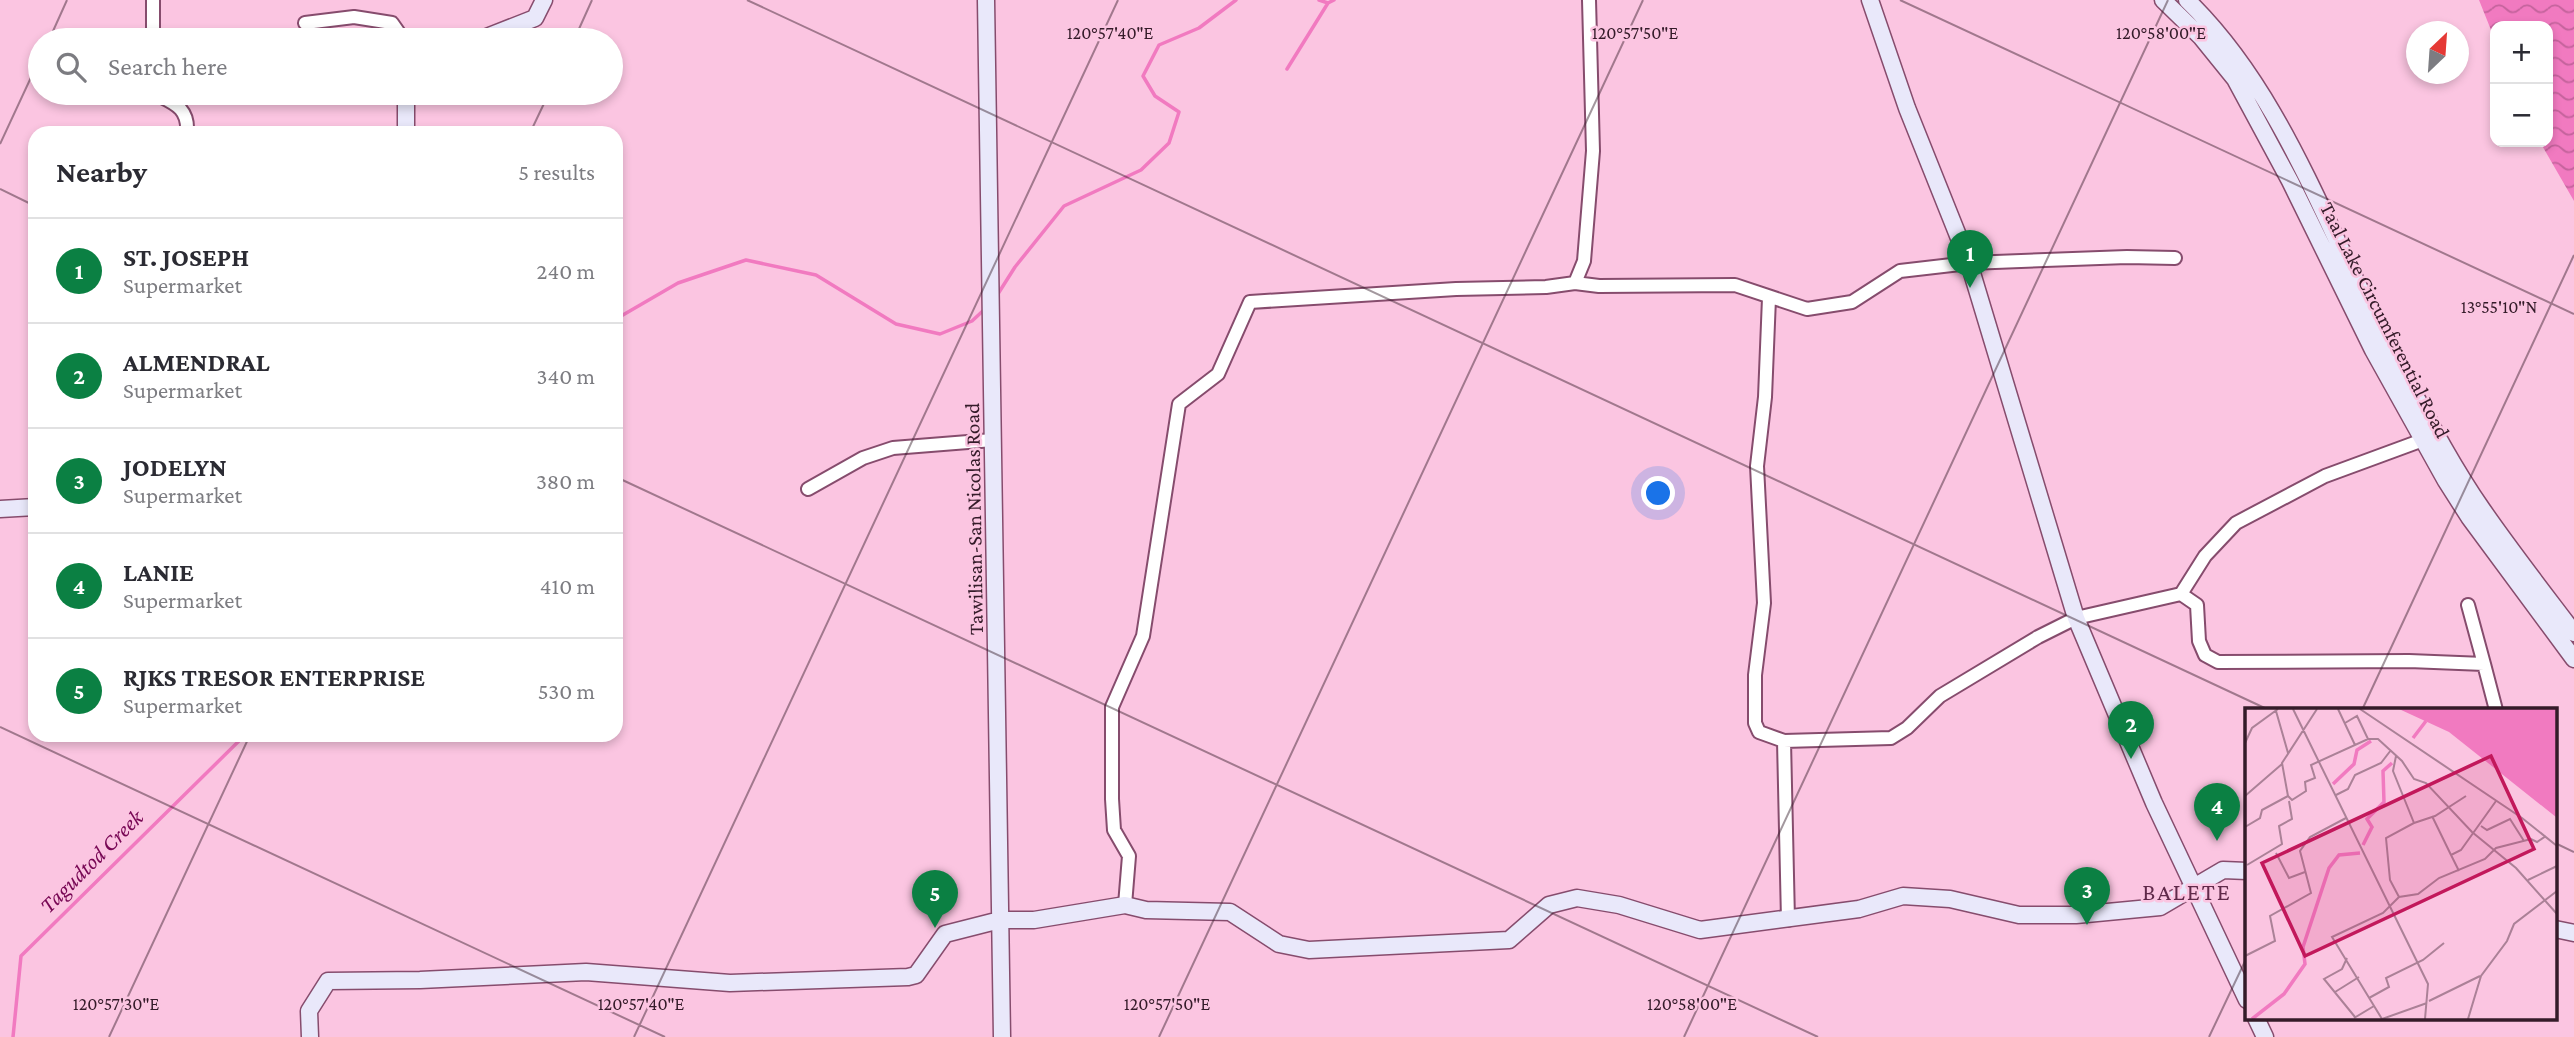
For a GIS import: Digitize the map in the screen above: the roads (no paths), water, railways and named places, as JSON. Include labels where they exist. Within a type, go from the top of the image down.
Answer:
[{"type":"street","points":[[153,0],[153,28]]},
{"type":"street","points":[[510,28],[535,18],[544,0]]},
{"type":"street","name":"Tawilisan-San Nicolas Road","points":[[986,0],[1002,1037]]},
{"type":"street","points":[[1575,283],[1584,261],[1593,150],[1589,0]]},
{"type":"street","points":[[1870,0],[1907,108],[1969,263],[2076,618],[2193,889],[2245,996]]},
{"type":"street","name":"Taal Lake Circumferential Road","points":[[2163,0],[2215,53],[2243,92],[2373,351],[2431,438]]},
{"type":"street","name":"Taal Lake Circumferential Road","points":[[2187,0],[2233,50],[2257,85],[2387,343],[2469,517],[2552,617],[2574,659]]},
{"type":"street","points":[[305,23],[354,17],[392,23],[396,28]]},
{"type":"street","points":[[180,105],[188,121],[188,126]]},
{"type":"street","points":[[406,105],[406,126]]},
{"type":"street","points":[[1125,905],[1129,856],[1114,830],[1112,707],[1143,636],[1179,404],[1218,374],[1250,303],[1456,289],[1546,288],[1575,283],[1735,285],[1807,309],[1852,302],[1900,271],[1969,263],[2175,258]]},
{"type":"street","points":[[1769,298],[1765,397],[1757,466],[1764,603],[1755,676],[1755,723],[1759,732],[1784,741],[1891,738],[1907,728],[1940,696],[2076,618],[2181,594],[2205,556],[2236,523],[2325,476],[2431,438]]},
{"type":"street","points":[[808,489],[863,458],[893,449],[993,440]]},
{"type":"street","points":[[0,509],[28,507]]},
{"type":"street","points":[[2181,594],[2197,605],[2199,641],[2205,656],[2218,662],[2409,661],[2484,664]]},
{"type":"street","points":[[2468,605],[2495,708]]},
{"type":"street","name":"Taal Lake Circumferential Road","points":[[2552,617],[2574,633]]},
{"type":"street","points":[[1784,741],[1788,920]]},
{"type":"street","points":[[310,1037],[309,1011],[328,981],[420,980],[586,972],[730,983],[908,977],[916,975],[946,934],[1000,920],[1034,920],[1125,905],[1146,910],[1230,912],[1279,944],[1309,950],[1509,940],[1549,905],[1577,898],[1619,905],[1700,930],[1859,909],[1903,896],[1950,898],[2019,915],[2076,915],[2160,907],[2223,870],[2245,871]]},
{"type":"street","points":[[2556,929],[2574,933]]},
{"type":"street","points":[[2257,1020],[2265,1037]]},
{"type":"water","points":[[2479,0],[2574,0],[2574,201],[2543,147],[2553,147],[2553,21],[2490,21],[2490,28]]},
{"type":"waterway","name":"Tagudtod Creek","points":[[996,297],[1015,267],[1064,206],[1141,170],[1169,143],[1179,112],[1155,96],[1143,76],[1159,45],[1199,28],[1236,0]]},
{"type":"waterway","name":"Tagudtod Creek","points":[[1319,0],[1328,3],[1334,0]]},
{"type":"waterway","points":[[1287,69],[1328,3]]},
{"type":"waterway","name":"Tagudtod Creek","points":[[623,315],[678,283],[746,260],[816,275],[896,324],[940,334],[972,321],[986,308]]},
{"type":"waterway","name":"Tagudtod Creek","points":[[13,1037],[21,956],[238,742]]},
{"type":"place","name":"ST. JOSEPH","points":[[1970,288]]},
{"type":"place","name":"ALMENDRAL","points":[[2131,759]]},
{"type":"place","name":"LANIE","points":[[2217,841]]},
{"type":"place","name":"JODELYN","points":[[2087,925]]},
{"type":"place","name":"RJKS TRESOR ENTERPRISE","points":[[935,928]]},
{"type":"district","name":"BALETE","points":[[2187,892]]}]
